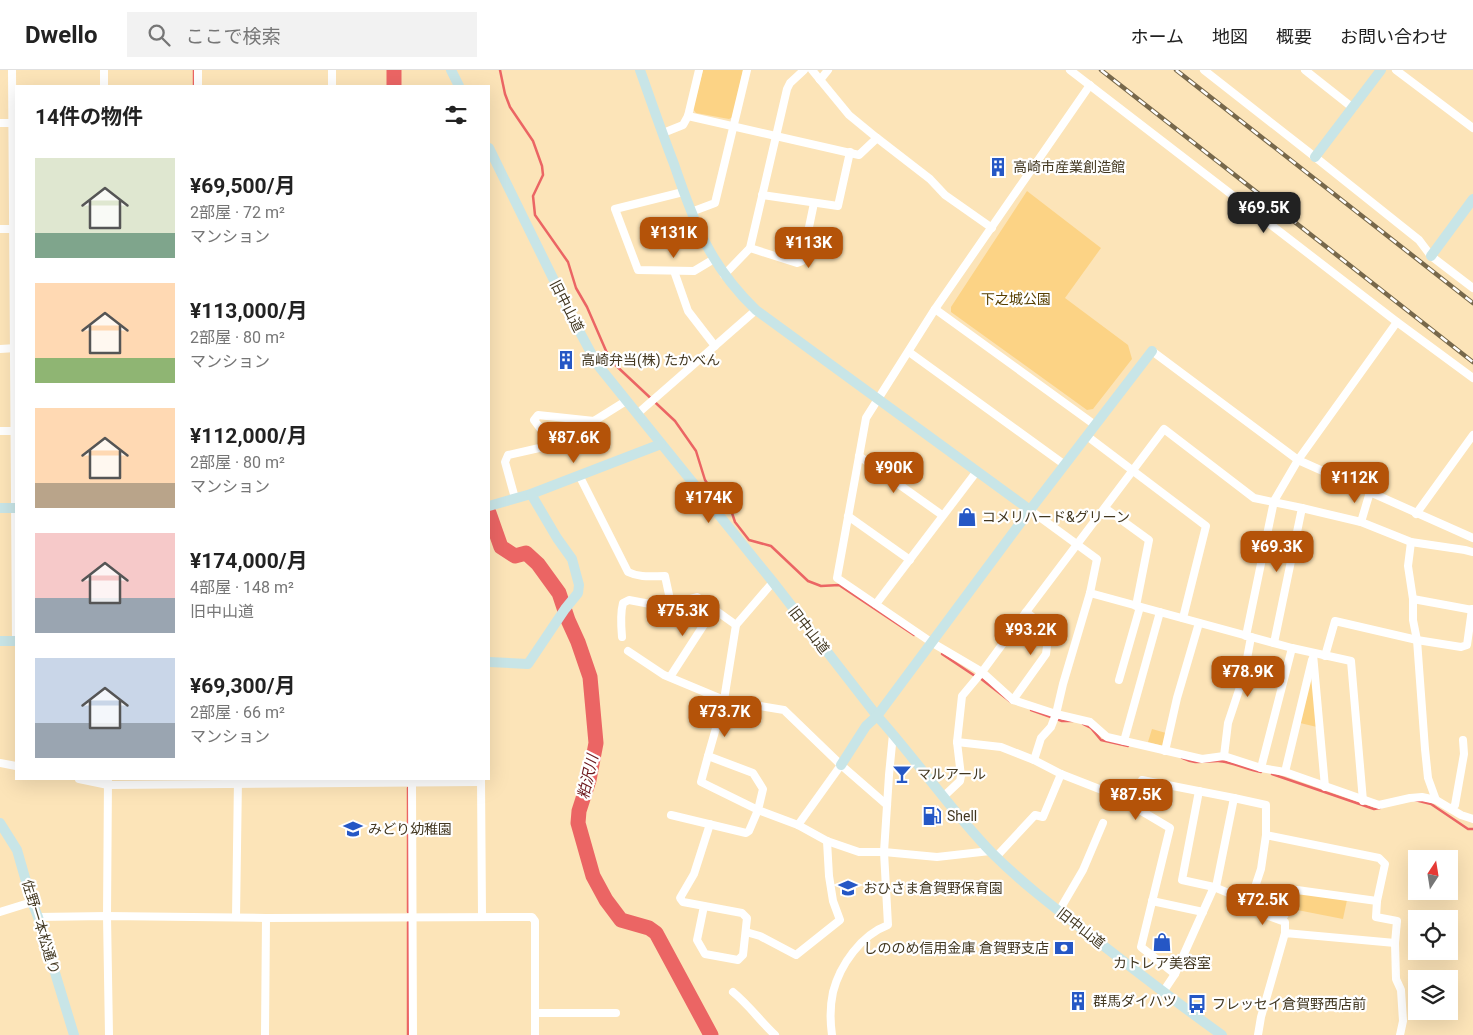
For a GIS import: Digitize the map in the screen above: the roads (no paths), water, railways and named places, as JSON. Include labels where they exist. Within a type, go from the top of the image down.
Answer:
[{"type":"street","points":[[0,349],[15,348],[12,70]]},
{"type":"street","points":[[104,70],[104,85]]},
{"type":"street","points":[[198,70],[198,85]]},
{"type":"street","points":[[332,70],[332,85]]},
{"type":"street","points":[[451,70],[458,85]]},
{"type":"street","points":[[640,70],[683,192],[701,236],[724,275],[740,294],[756,310],[877,400],[1097,559],[1090,593],[1056,714],[1051,727],[1041,738],[1034,760]]},
{"type":"street","points":[[662,133],[683,125],[688,116],[699,70]]},
{"type":"street","points":[[691,212],[715,203],[747,70]]},
{"type":"street","points":[[724,275],[750,248],[787,89],[790,83],[804,70]]},
{"type":"street","points":[[812,70],[849,115],[930,179],[945,195],[992,228]]},
{"type":"street","points":[[820,80],[828,70]]},
{"type":"street","points":[[1070,70],[1397,322],[1473,378]]},
{"type":"street","points":[[1204,70],[1419,240],[1431,256],[1473,288]]},
{"type":"street","points":[[1305,70],[1353,108]]},
{"type":"street","points":[[1316,157],[1382,70]]},
{"type":"street","points":[[1396,70],[1473,128]]},
{"type":"street","points":[[1090,85],[935,309],[866,418],[837,578],[931,642],[982,672],[1013,700],[1056,714],[1090,722],[1107,737],[1202,759],[1224,756],[1261,768],[1285,772],[1363,801],[1379,805],[1410,798],[1436,800],[1461,815],[1473,819]]},
{"type":"street","points":[[688,116],[859,155],[877,138]]},
{"type":"street","points":[[0,123],[14,123]]},
{"type":"street","name":"旧中山道","points":[[490,150],[597,364],[773,582],[877,716],[894,734],[943,796],[993,854],[1025,884],[1211,1032],[1222,1035]]},
{"type":"street","points":[[762,195],[838,206],[850,152]]},
{"type":"street","points":[[683,192],[615,209],[638,270],[694,271],[714,259]]},
{"type":"street","points":[[1431,256],[1473,198]]},
{"type":"street","points":[[750,248],[797,263],[802,261],[814,203]]},
{"type":"street","points":[[0,229],[14,228]]},
{"type":"street","points":[[674,270],[688,311],[715,346]]},
{"type":"street","points":[[935,309],[1095,425]]},
{"type":"street","points":[[637,414],[756,310]]},
{"type":"street","points":[[1224,756],[1228,723],[1244,675],[1249,636],[1274,501],[1298,460],[1397,322]]},
{"type":"street","points":[[798,825],[866,726],[877,716],[1152,350],[1298,460],[1473,538]]},
{"type":"street","points":[[908,352],[1065,465]]},
{"type":"street","points":[[515,498],[505,462],[508,455],[548,446],[546,436],[534,420],[538,415],[594,421],[626,401]]},
{"type":"street","points":[[943,796],[960,781],[961,776],[957,742],[962,696],[1164,429],[1254,498],[1362,522],[1410,542],[1473,552]]},
{"type":"street","points":[[0,431],[15,431]]},
{"type":"street","points":[[1416,514],[1473,435]]},
{"type":"street","points":[[1087,436],[1206,526],[1183,618]]},
{"type":"street","points":[[491,505],[531,494],[660,444]]},
{"type":"street","points":[[859,456],[942,515]]},
{"type":"street","points":[[876,604],[977,471]]},
{"type":"street","points":[[579,475],[628,572],[642,576],[665,576],[671,604]]},
{"type":"street","points":[[1362,522],[1370,492]]},
{"type":"street","points":[[490,662],[528,664],[578,593],[579,585],[572,559],[531,494]]},
{"type":"street","points":[[0,508],[15,508]]},
{"type":"street","points":[[1105,508],[1150,540],[1138,606],[1119,680]]},
{"type":"street","points":[[1274,643],[1302,508]]},
{"type":"street","points":[[848,516],[910,560]]},
{"type":"street","points":[[1410,542],[1408,566],[1413,599],[1413,620],[1417,640],[1428,778],[1436,800]]},
{"type":"street","points":[[773,582],[736,625],[724,700],[700,782],[758,810],[798,825],[827,841],[859,852],[884,852],[937,858],[993,854],[1035,815],[1043,817],[1061,774]]},
{"type":"street","points":[[1090,593],[1313,654],[1351,661],[1363,801]]},
{"type":"street","points":[[622,637],[621,618],[623,603],[629,600],[661,606],[697,597],[736,625]]},
{"type":"street","points":[[1325,656],[1335,621],[1417,640],[1461,647],[1467,645],[1472,609],[1413,599]]},
{"type":"street","points":[[670,677],[714,609]]},
{"type":"street","points":[[1013,700],[1046,654],[1049,630],[1026,612]]},
{"type":"street","points":[[1124,741],[1160,612]]},
{"type":"street","points":[[1165,751],[1177,698],[1199,623]]},
{"type":"street","points":[[0,641],[15,641]]},
{"type":"street","points":[[1261,768],[1292,648]]},
{"type":"street","points":[[628,650],[664,675],[724,700],[784,710],[841,765],[887,805]]},
{"type":"street","points":[[1285,772],[1313,654]]},
{"type":"street","points":[[1313,654],[1325,787]]},
{"type":"street","points":[[832,1035],[831,1007],[833,992],[840,974],[854,950],[864,940],[888,925],[884,852],[894,734]]},
{"type":"street","points":[[1451,809],[1455,805],[1464,754],[1463,740]]},
{"type":"street","points":[[957,742],[1001,746],[1061,774],[1136,804]]},
{"type":"street","points":[[671,815],[746,833],[750,831],[763,790],[753,773],[708,756]]},
{"type":"street","points":[[0,762],[15,766]]},
{"type":"street","points":[[89,780],[108,782],[355,781],[412,783],[481,781],[482,916]]},
{"type":"street","points":[[1176,974],[1141,947],[1170,828],[1138,809],[1136,804],[1142,780],[1266,805],[1266,835],[1261,869],[1251,906]]},
{"type":"street","points":[[236,917],[238,781]]},
{"type":"street","points":[[108,782],[107,916],[109,1035]]},
{"type":"street","points":[[412,783],[413,1035]]},
{"type":"street","points":[[1199,791],[1182,880],[1215,887],[1285,922],[1286,933],[1261,1017],[1258,1035]]},
{"type":"street","points":[[1163,992],[1176,974],[1215,887],[1234,798]]},
{"type":"street","name":"佐野一本松通り","points":[[0,823],[17,850],[74,1035]]},
{"type":"street","points":[[1059,911],[1083,870],[1103,823]]},
{"type":"street","points":[[704,906],[697,940],[705,954],[738,960],[743,955],[746,932],[747,918],[742,912],[683,902],[680,898],[694,874],[710,824]]},
{"type":"street","points":[[1266,835],[1379,858],[1385,864],[1377,901],[1376,917],[1397,921],[1395,943],[1396,979],[1401,990],[1404,1021],[1400,1035]]},
{"type":"street","points":[[746,932],[760,936],[796,955],[840,920],[833,901],[827,841]]},
{"type":"street","points":[[1251,906],[1284,916],[1298,890],[1377,901]]},
{"type":"street","points":[[1152,901],[1203,912]]},
{"type":"street","points":[[0,912],[32,902]]},
{"type":"street","points":[[38,917],[532,917],[535,921],[534,1035]]},
{"type":"street","points":[[266,918],[266,1035]]},
{"type":"street","points":[[1286,933],[1395,943]]},
{"type":"street","points":[[733,992],[744,1001],[775,1035]]},
{"type":"street","points":[[534,1013],[616,1013]]},
{"type":"waterway","points":[[194,70],[194,85]]},
{"type":"waterway","name":"粕沢川","points":[[394,70],[394,85]]},
{"type":"waterway","points":[[500,70],[510,107],[533,141],[542,166],[543,175],[533,196],[535,215],[568,262],[576,288],[587,307],[610,360],[675,421],[696,451],[705,480],[711,489],[730,507],[735,522],[749,540],[771,546],[808,581],[821,586],[839,585],[914,635]]},
{"type":"waterway","name":"粕沢川","points":[[490,516],[501,547],[515,556],[526,553],[538,564],[559,593],[590,677],[596,743],[589,780],[579,811],[578,823],[593,876],[606,900],[621,920],[649,928],[656,933],[711,1035]]},
{"type":"waterway","points":[[942,654],[975,676]]},
{"type":"waterway","points":[[980,678],[1011,702]]},
{"type":"waterway","points":[[1031,710],[1062,721],[1073,721]]},
{"type":"waterway","points":[[1083,724],[1091,728],[1101,740],[1128,746]]},
{"type":"waterway","points":[[1182,758],[1196,762],[1223,761],[1261,772]]},
{"type":"waterway","points":[[1272,774],[1374,809],[1380,808]]},
{"type":"waterway","points":[[408,788],[408,912]]},
{"type":"waterway","points":[[1415,800],[1431,804],[1468,829],[1473,829]]},
{"type":"waterway","points":[[408,922],[408,1035]]},
{"type":"railway","points":[[1101,70],[1473,362]]},
{"type":"railway","points":[[1176,70],[1473,303]]},
{"type":"place","name":"高崎市産業創造館","points":[[998,167]]},
{"type":"place","name":"高崎弁当(株) たかべん","points":[[566,360]]},
{"type":"place","name":"コメリハード&グリーン","points":[[967,517]]},
{"type":"place","name":"マルアール","points":[[902,774]]},
{"type":"place","name":"Shell","points":[[932,816]]},
{"type":"place","name":"みどり幼稚園","points":[[353,829]]},
{"type":"place","name":"おひさま倉賀野保育園","points":[[848,888]]},
{"type":"place","name":"カトレア美容室","points":[[1162,942]]},
{"type":"place","name":"しののめ信用金庫 倉賀野支店","points":[[1064,948]]},
{"type":"place","name":"群馬ダイハツ","points":[[1078,1001]]},
{"type":"place","name":"フレッセイ倉賀野西店前","points":[[1197,1004]]},
{"type":"park label","name":"下之城公園","points":[[1016,299]]}]
